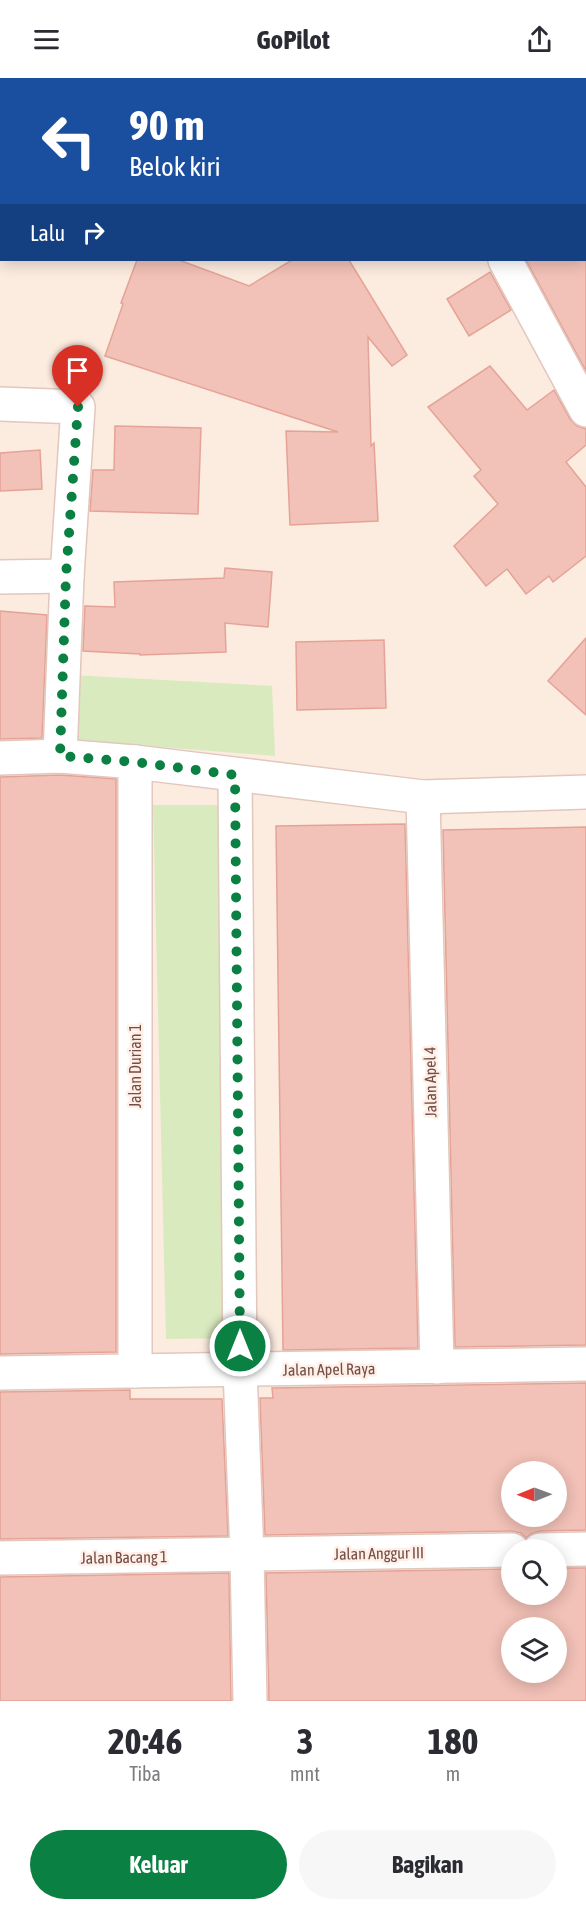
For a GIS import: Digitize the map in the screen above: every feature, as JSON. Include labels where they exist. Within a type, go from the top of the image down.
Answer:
[{"type":"street","points":[[506,261],[586,411]]},
{"type":"street","points":[[0,404],[78,407],[66,576],[60,756]]},
{"type":"street","points":[[0,577],[66,576]]},
{"type":"street","points":[[0,758],[60,756],[135,762],[423,797],[586,792]]},
{"type":"street","name":"Jalan Durian 1","points":[[135,762],[135,1371]]},
{"type":"street","points":[[235,775],[240,1370],[250,1701]]},
{"type":"street","name":"Jalan Apel 4","points":[[423,797],[436,1367]]},
{"type":"street","name":"Jalan Apel Raya","points":[[0,1373],[586,1364]]},
{"type":"street","points":[[567,1549],[586,1549]]},
{"type":"street","name":"Jalan Anggur III","points":[[247,1555],[501,1550]]},
{"type":"street","name":"Jalan Bacang 1","points":[[0,1558],[247,1555]]},
{"type":"green space","points":[[71,675],[272,686],[275,756],[69,740]]},
{"type":"green space","points":[[153,805],[226,805],[233,1338],[166,1339]]},
{"type":"building","points":[[137,261],[182,261],[249,286],[290,261],[350,261],[407,355],[392,366],[368,337],[371,446],[374,443],[378,521],[290,525],[286,431],[338,432],[105,356],[123,304],[121,303]]},
{"type":"building","points":[[527,261],[586,261],[586,371]]},
{"type":"building","points":[[490,272],[511,310],[469,336],[447,299]]},
{"type":"building","points":[[490,366],[527,410],[554,390],[570,419],[577,426],[586,429],[586,445],[566,462],[586,487],[586,556],[553,582],[549,576],[526,594],[507,569],[486,586],[454,546],[498,504],[474,476],[481,470],[428,407]]},
{"type":"building","points":[[115,426],[201,428],[198,514],[90,511],[93,470],[114,470]]},
{"type":"building","points":[[40,450],[42,489],[0,491],[0,453]]},
{"type":"building","points":[[225,568],[272,572],[268,627],[225,623],[226,652],[140,655],[83,651],[85,606],[115,607],[114,582],[224,578]]},
{"type":"building","points":[[0,611],[47,615],[42,738],[0,739]]},
{"type":"building","points":[[586,638],[586,715],[548,681]]},
{"type":"building","points":[[384,640],[386,708],[297,710],[296,642]]},
{"type":"building","points":[[60,775],[116,779],[116,1352],[0,1354],[0,777]]},
{"type":"building","points":[[405,824],[418,1348],[283,1350],[276,826]]},
{"type":"building","points":[[586,827],[586,1345],[455,1347],[443,830]]},
{"type":"building","points":[[586,1383],[586,1530],[540,1531],[526,1538],[521,1533],[512,1531],[265,1535],[260,1398],[273,1398],[272,1388]]},
{"type":"building","points":[[130,1390],[130,1399],[222,1399],[228,1536],[0,1539],[0,1392]]},
{"type":"building","points":[[567,1568],[586,1568],[586,1701],[269,1701],[266,1573],[501,1569],[501,1605],[567,1605]]},
{"type":"building","points":[[229,1573],[231,1701],[0,1701],[0,1577]]},
{"type":"route","points":[[78,407],[66,576],[60,756],[135,762],[235,775],[240,1346]]}]
